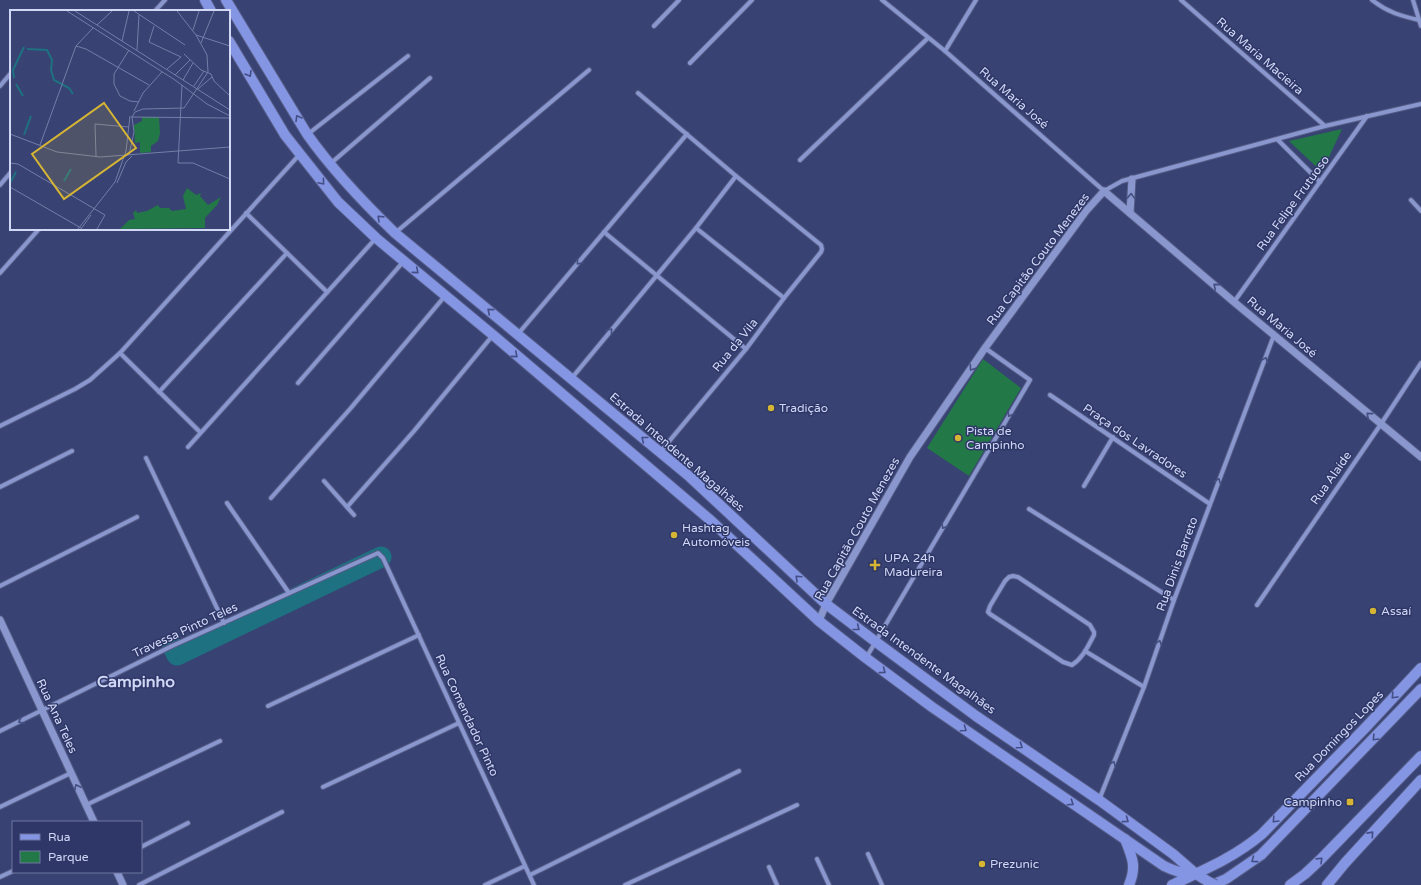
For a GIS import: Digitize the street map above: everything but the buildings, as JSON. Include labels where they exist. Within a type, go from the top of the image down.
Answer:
[{"type":"main road","points":[[205,0],[210,10]]},
{"type":"main road","name":"Estrada Intendente Magalhães","points":[[226,0],[308,134],[329,164],[356,195],[395,233],[690,477],[826,604],[976,716],[1098,800],[1173,854],[1196,874],[1212,884]]},
{"type":"main road","name":"Estrada Intendente Magalhães","points":[[230,43],[279,124],[300,154],[338,202],[376,238],[493,335],[709,519],[819,621],[938,712],[1164,866],[1176,872],[1196,874]]},
{"type":"main road","name":"Rua Domingos Lopes","points":[[1172,885],[1236,854],[1262,834],[1421,668]]},
{"type":"main road","points":[[1212,884],[1226,879],[1262,855],[1421,689]]},
{"type":"main road","points":[[1290,885],[1320,860],[1421,756]]},
{"type":"main road","points":[[1327,885],[1345,863],[1421,780]]},
{"type":"main road","points":[[1125,839],[1132,856],[1134,869],[1129,885]]},
{"type":"street","points":[[156,10],[165,0]]},
{"type":"street","points":[[654,26],[679,0]]},
{"type":"street","points":[[690,63],[752,0]]},
{"type":"street","name":"Rua Maria José","points":[[882,0],[945,51],[1104,191],[1234,302],[1421,457]]},
{"type":"street","points":[[945,51],[976,0]]},
{"type":"street","name":"Rua Maria Macieira","points":[[1181,0],[1325,126]]},
{"type":"street","points":[[1372,0],[1388,11],[1419,20]]},
{"type":"street","points":[[1413,0],[1421,26]]},
{"type":"street","points":[[800,160],[928,38]]},
{"type":"street","points":[[308,134],[408,56]]},
{"type":"street","points":[[395,233],[589,70]]},
{"type":"street","points":[[0,86],[10,74]]},
{"type":"street","points":[[329,164],[430,78]]},
{"type":"street","points":[[571,379],[696,228],[736,176],[638,93]]},
{"type":"street","name":"Rua Capitão Couto Menezes","points":[[819,621],[826,604],[910,457],[985,348],[1086,211],[1104,191],[1118,183],[1325,126],[1421,104]]},
{"type":"street","name":"Rua Felipe Frutuoso","points":[[1234,302],[1367,116]]},
{"type":"street","points":[[518,334],[687,134]]},
{"type":"street","points":[[1278,140],[1320,182]]},
{"type":"street","points":[[0,426],[90,380],[120,353],[300,154]]},
{"type":"street","points":[[0,185],[10,173]]},
{"type":"street","name":"Rua da Vila","points":[[660,452],[746,349],[822,249],[821,245],[736,176]]},
{"type":"street","points":[[1130,213],[1132,179]]},
{"type":"street","points":[[1411,200],[1421,211]]},
{"type":"street","points":[[246,213],[327,292]]},
{"type":"street","points":[[696,228],[784,298]]},
{"type":"street","points":[[0,273],[38,230]]},
{"type":"street","points":[[604,232],[746,349]]},
{"type":"street","points":[[188,447],[376,238]]},
{"type":"street","points":[[159,392],[287,253]]},
{"type":"street","points":[[298,383],[404,261]]},
{"type":"street","points":[[271,498],[350,409],[445,296]]},
{"type":"street","points":[[347,507],[414,431],[493,335]]},
{"type":"street","name":"Rua Dinis Barreto","points":[[1098,800],[1144,687],[1174,600],[1274,335]]},
{"type":"street","points":[[866,658],[1030,380],[985,348]]},
{"type":"street","points":[[120,353],[200,432]]},
{"type":"street","name":"Rua Alaíde","points":[[1256,605],[1381,424],[1421,363]]},
{"type":"street","name":"Praça dos Lavradores","points":[[1050,395],[1210,504]]},
{"type":"street","points":[[1084,486],[1112,437]]},
{"type":"street","points":[[0,487],[72,452]]},
{"type":"street","points":[[146,458],[224,622]]},
{"type":"street","points":[[324,481],[354,515]]},
{"type":"street","points":[[228,503],[289,593]]},
{"type":"street","points":[[1029,509],[1174,600]]},
{"type":"street","points":[[0,586],[137,517]]},
{"type":"street","name":"Travessa Pinto Teles","points":[[0,732],[172,646],[376,553],[380,554]]},
{"type":"street","name":"Rua Comendador Pinto","points":[[380,554],[534,885]]},
{"type":"street","points":[[1013,576],[1018,577],[1086,621],[1094,632],[1085,651],[1076,663],[1072,665],[1063,662],[990,614],[988,612],[990,606],[1007,578],[1013,576]]},
{"type":"street","name":"Rua Ana Teles","points":[[0,620],[94,821]]},
{"type":"street","points":[[268,706],[419,636]]},
{"type":"street","points":[[1085,651],[1144,687]]},
{"type":"street","points":[[323,788],[459,723]]},
{"type":"street","points":[[86,805],[220,741]]},
{"type":"street","points":[[530,875],[739,771]]},
{"type":"street","points":[[0,808],[71,773]]},
{"type":"street","points":[[625,885],[797,805]]},
{"type":"street","points":[[139,885],[282,812]]},
{"type":"street","points":[[142,846],[188,823]]},
{"type":"street","points":[[868,854],[882,885]]},
{"type":"street","points":[[817,859],[829,885]]},
{"type":"street","points":[[484,885],[525,866]]},
{"type":"street","points":[[769,867],[777,885]]},
{"type":"street","points":[[0,877],[12,871]]},
{"type":"street","points":[[117,873],[121,884]]},
{"type":"green space","points":[[1342,129],[1322,172],[1289,141]]},
{"type":"green space","points":[[983,359],[1021,388],[969,476],[927,448]]},
{"type":"waterway","points":[[173,647],[177,655],[381,557]]},
{"type":"place","name":"Tradição","points":[[771,408]]},
{"type":"place","name":"Pista de Campinho","points":[[958,438]]},
{"type":"place","name":"Hashtag Automóveis","points":[[674,535]]},
{"type":"place","name":"UPA 24h Madureira","points":[[875,565]]},
{"type":"place","name":"Assaí","points":[[1373,611]]},
{"type":"place","name":"Campinho","points":[[1350,802]]},
{"type":"place","name":"Prezunic","points":[[982,864]]},
{"type":"district","name":"Campinho","points":[[136,681]]}]
